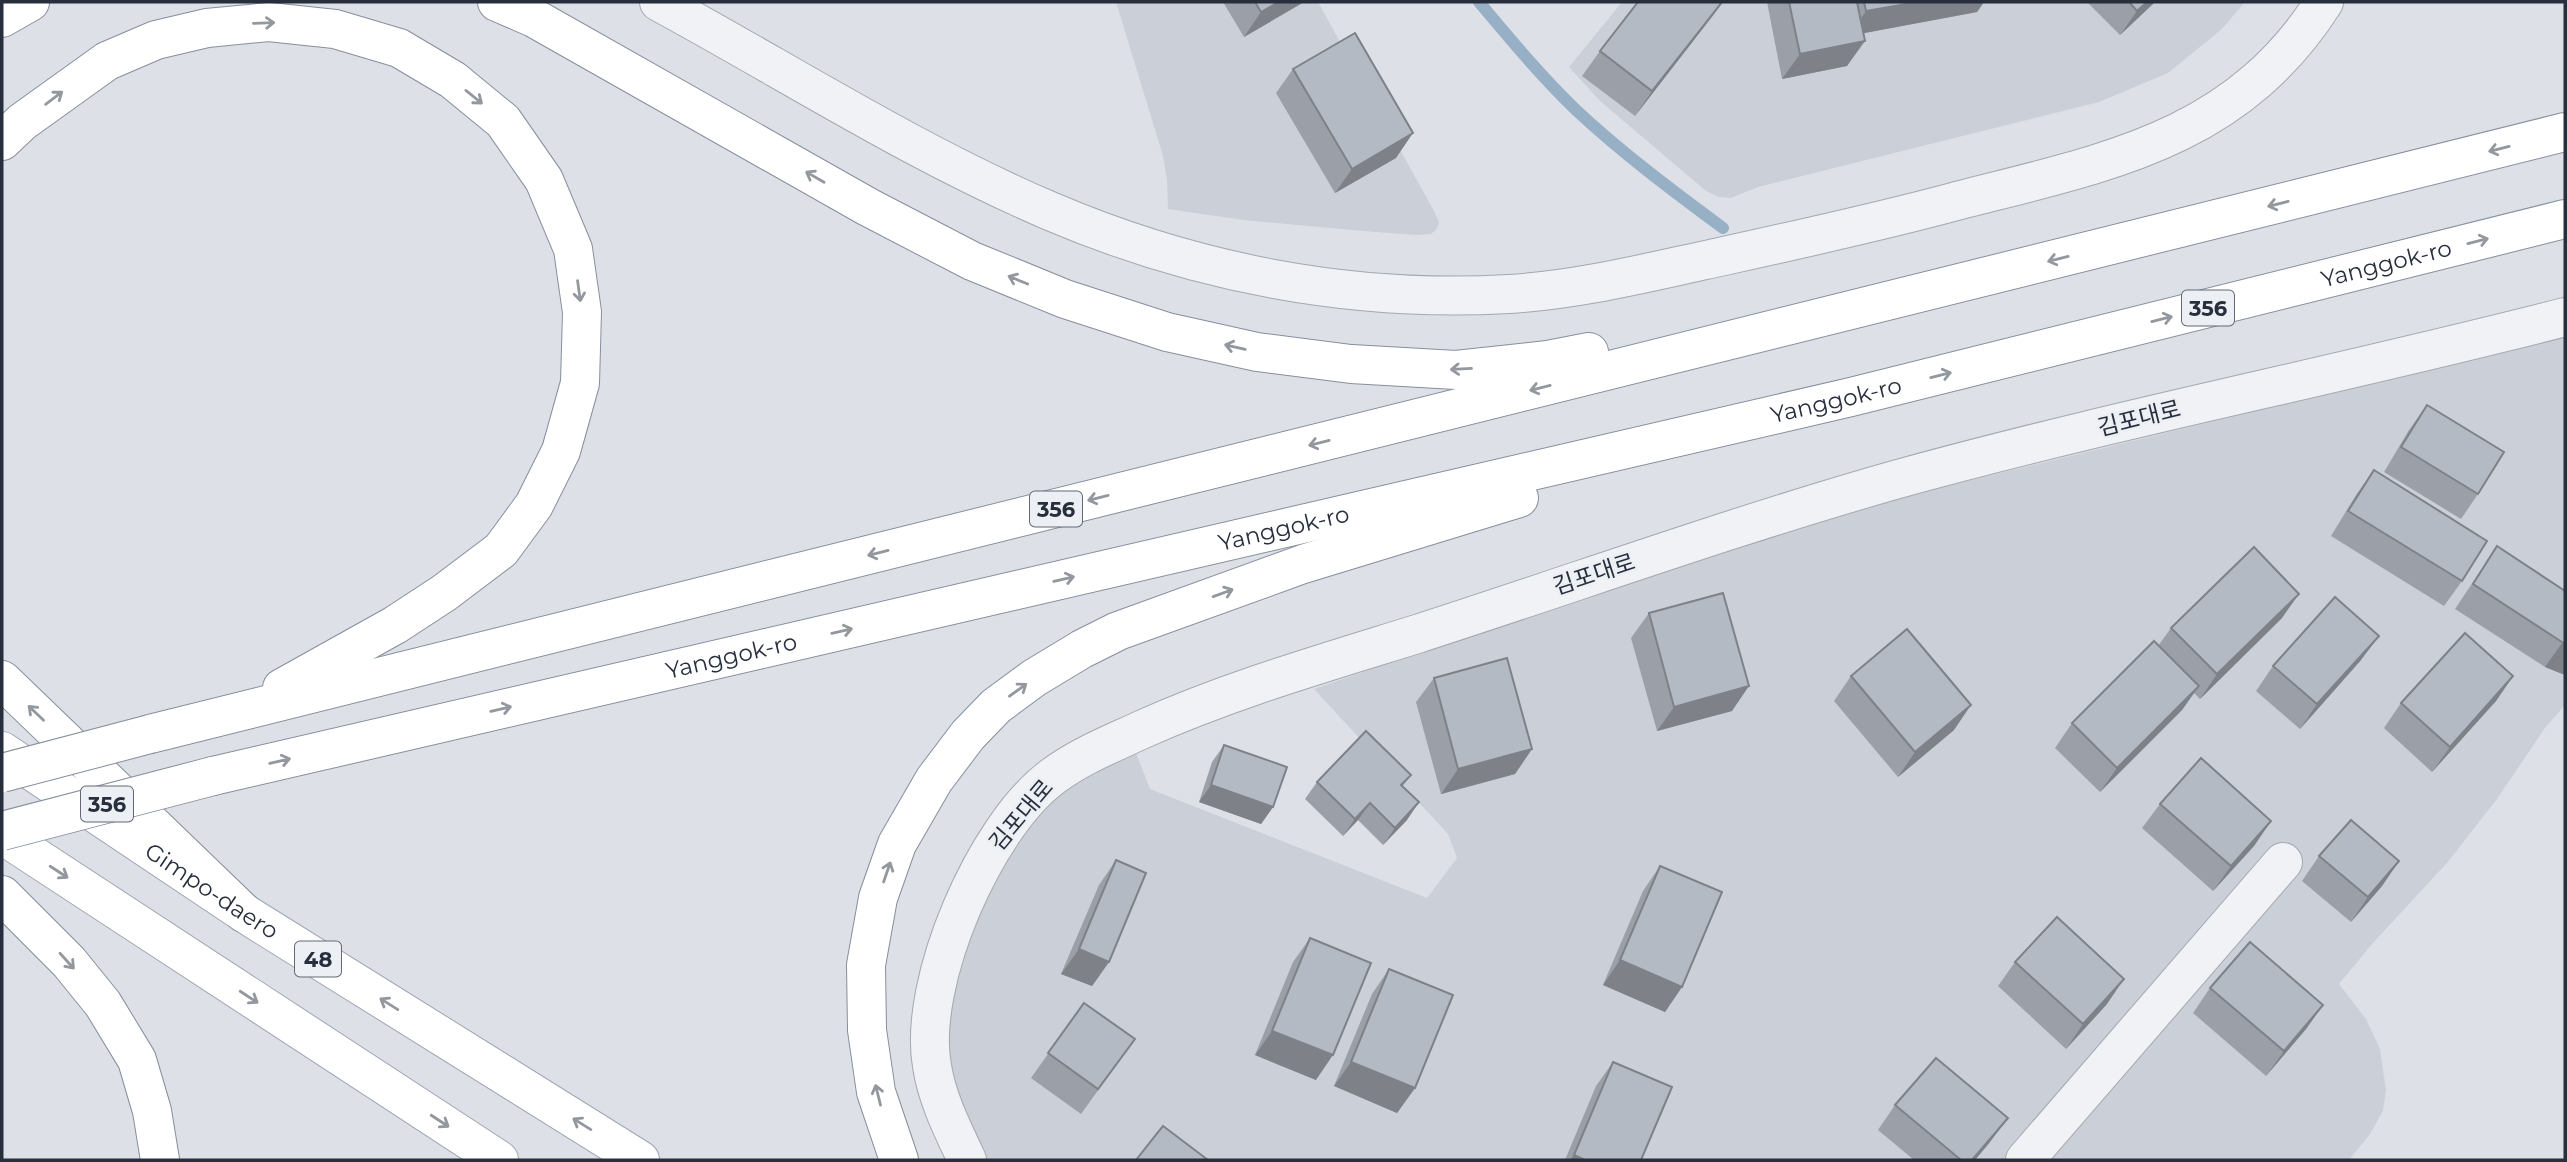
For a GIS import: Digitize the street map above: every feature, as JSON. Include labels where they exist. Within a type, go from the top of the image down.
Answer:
[{"type":"main road","points":[[2,18],[30,2]]},
{"type":"main road","points":[[497,2],[534,18],[868,207],[972,261],[1065,299],[1155,328],[1257,352],[1351,364],[1456,370],[1548,360],[1963,283]]},
{"type":"main road","points":[[2,141],[22,122],[107,61],[156,40],[207,28],[269,22],[335,30],[399,48],[453,80],[503,121],[544,180],[573,249],[582,312],[580,383],[561,451],[534,505],[501,550],[444,593],[395,625],[237,712]]},
{"type":"main road","name":"356","points":[[2,773],[237,712],[2565,132]]},
{"type":"main road","name":"Yanggok-ro","points":[[2,833],[213,776],[1852,397],[2565,219]]},
{"type":"main road","points":[[898,1160],[876,1091],[867,1030],[866,965],[878,898],[897,844],[933,780],[968,735],[996,706],[1082,649],[1118,631],[1291,568],[1852,397]]},
{"type":"main road","points":[[2,680],[244,913]]},
{"type":"main road","name":"Gimpo-daero","points":[[2,751],[244,913],[640,1160]]},
{"type":"main road","points":[[2,833],[499,1160]]},
{"type":"main road","points":[[2,895],[69,962],[103,1004],[123,1037],[136,1060],[152,1111],[160,1160]]},
{"type":"lane","points":[[659,2],[966,171],[1050,211],[1129,242],[1206,265],[1283,282],[1364,293],[1431,296],[1511,294],[1573,288],[1868,225],[2117,159],[2167,139],[2210,115],[2248,88],[2283,56],[2324,2]]},
{"type":"lane","name":"김포대로","points":[[967,1160],[940,1101],[931,1064],[929,1035],[935,993],[968,891],[989,852],[1023,806],[1048,779],[1076,761],[1191,708],[1325,662],[1755,522],[1899,479],[2565,317]]},
{"type":"lane","points":[[2025,1160],[2283,862]]},
{"type":"shaded area","points":[[1116,2],[1318,2],[1433,209],[1439,222],[1437,229],[1431,234],[1416,235],[1243,220],[1168,209],[1163,156]]},
{"type":"shaded area","points":[[1622,2],[2245,2],[2222,29],[2168,73],[2099,102],[1758,187],[1731,198],[1719,197],[1706,191],[1600,101],[1569,67]]},
{"type":"shaded area","points":[[2565,336],[2565,705],[2545,728],[2497,799],[2447,863],[2339,984],[2366,1019],[2380,1049],[2386,1090],[2383,1111],[2370,1134],[2349,1160],[986,1160],[962,1115],[946,1044],[952,1002],[969,943],[989,891],[1012,849],[1049,801],[1080,775],[1135,750],[1150,789],[1427,898],[1457,858],[1448,834],[1314,689],[1786,525]]},
{"type":"building","points":[[1255,2],[1279,2],[1261,12]]},
{"type":"building","points":[[1638,2],[1722,2],[1652,91],[1600,51]]},
{"type":"building","points":[[1789,2],[1857,2],[1865,41],[1800,54]]},
{"type":"building","points":[[1864,2],[1918,2],[1866,11]]},
{"type":"building","points":[[2129,2],[2147,2],[2137,11]]},
{"type":"building","points":[[1355,33],[1413,133],[1352,169],[1293,69]]},
{"type":"building","points":[[2427,405],[2504,452],[2478,494],[2401,447]]},
{"type":"building","points":[[2374,470],[2487,541],[2462,581],[2348,511]]},
{"type":"building","points":[[2497,546],[2565,591],[2565,644],[2473,584]]},
{"type":"building","points":[[2254,547],[2299,594],[2217,674],[2171,628]]},
{"type":"building","points":[[1723,593],[1749,686],[1674,707],[1649,613]]},
{"type":"building","points":[[2335,597],[2379,636],[2317,704],[2273,666]]},
{"type":"building","points":[[1907,629],[1971,705],[1915,752],[1851,676]]},
{"type":"building","points":[[2465,633],[2513,676],[2450,747],[2401,703]]},
{"type":"building","points":[[2154,641],[2199,686],[2117,768],[2072,723]]},
{"type":"building","points":[[1507,658],[1532,749],[1458,769],[1434,678]]},
{"type":"building","points":[[1366,731],[1411,775],[1401,785],[1419,802],[1395,828],[1370,803],[1355,819],[1317,782]]},
{"type":"building","points":[[1224,745],[1287,767],[1273,807],[1211,785]]},
{"type":"building","points":[[2201,758],[2271,821],[2231,866],[2160,804]]},
{"type":"building","points":[[2351,820],[2399,861],[2368,897],[2319,856]]},
{"type":"building","points":[[1116,860],[1146,873],[1109,962],[1079,949]]},
{"type":"building","points":[[1660,866],[1722,892],[1682,987],[1620,960]]},
{"type":"building","points":[[2057,917],[2124,979],[2083,1024],[2015,962]]},
{"type":"building","points":[[1310,938],[1371,963],[1333,1055],[1272,1031]]},
{"type":"building","points":[[2250,942],[2323,1005],[2284,1051],[2210,988]]},
{"type":"building","points":[[1389,969],[1453,995],[1415,1088],[1351,1062]]},
{"type":"building","points":[[1084,1003],[1135,1039],[1098,1089],[1048,1053]]},
{"type":"building","points":[[1936,1058],[2008,1118],[1972,1160],[1961,1160],[1895,1105]]},
{"type":"building","points":[[1613,1062],[1672,1087],[1641,1160],[1585,1160],[1574,1155]]},
{"type":"building","points":[[1163,1126],[1208,1160],[1136,1160]]},
{"type":"waterway","points":[[1479,2],[1538,71],[1593,126],[1723,228]]}]
